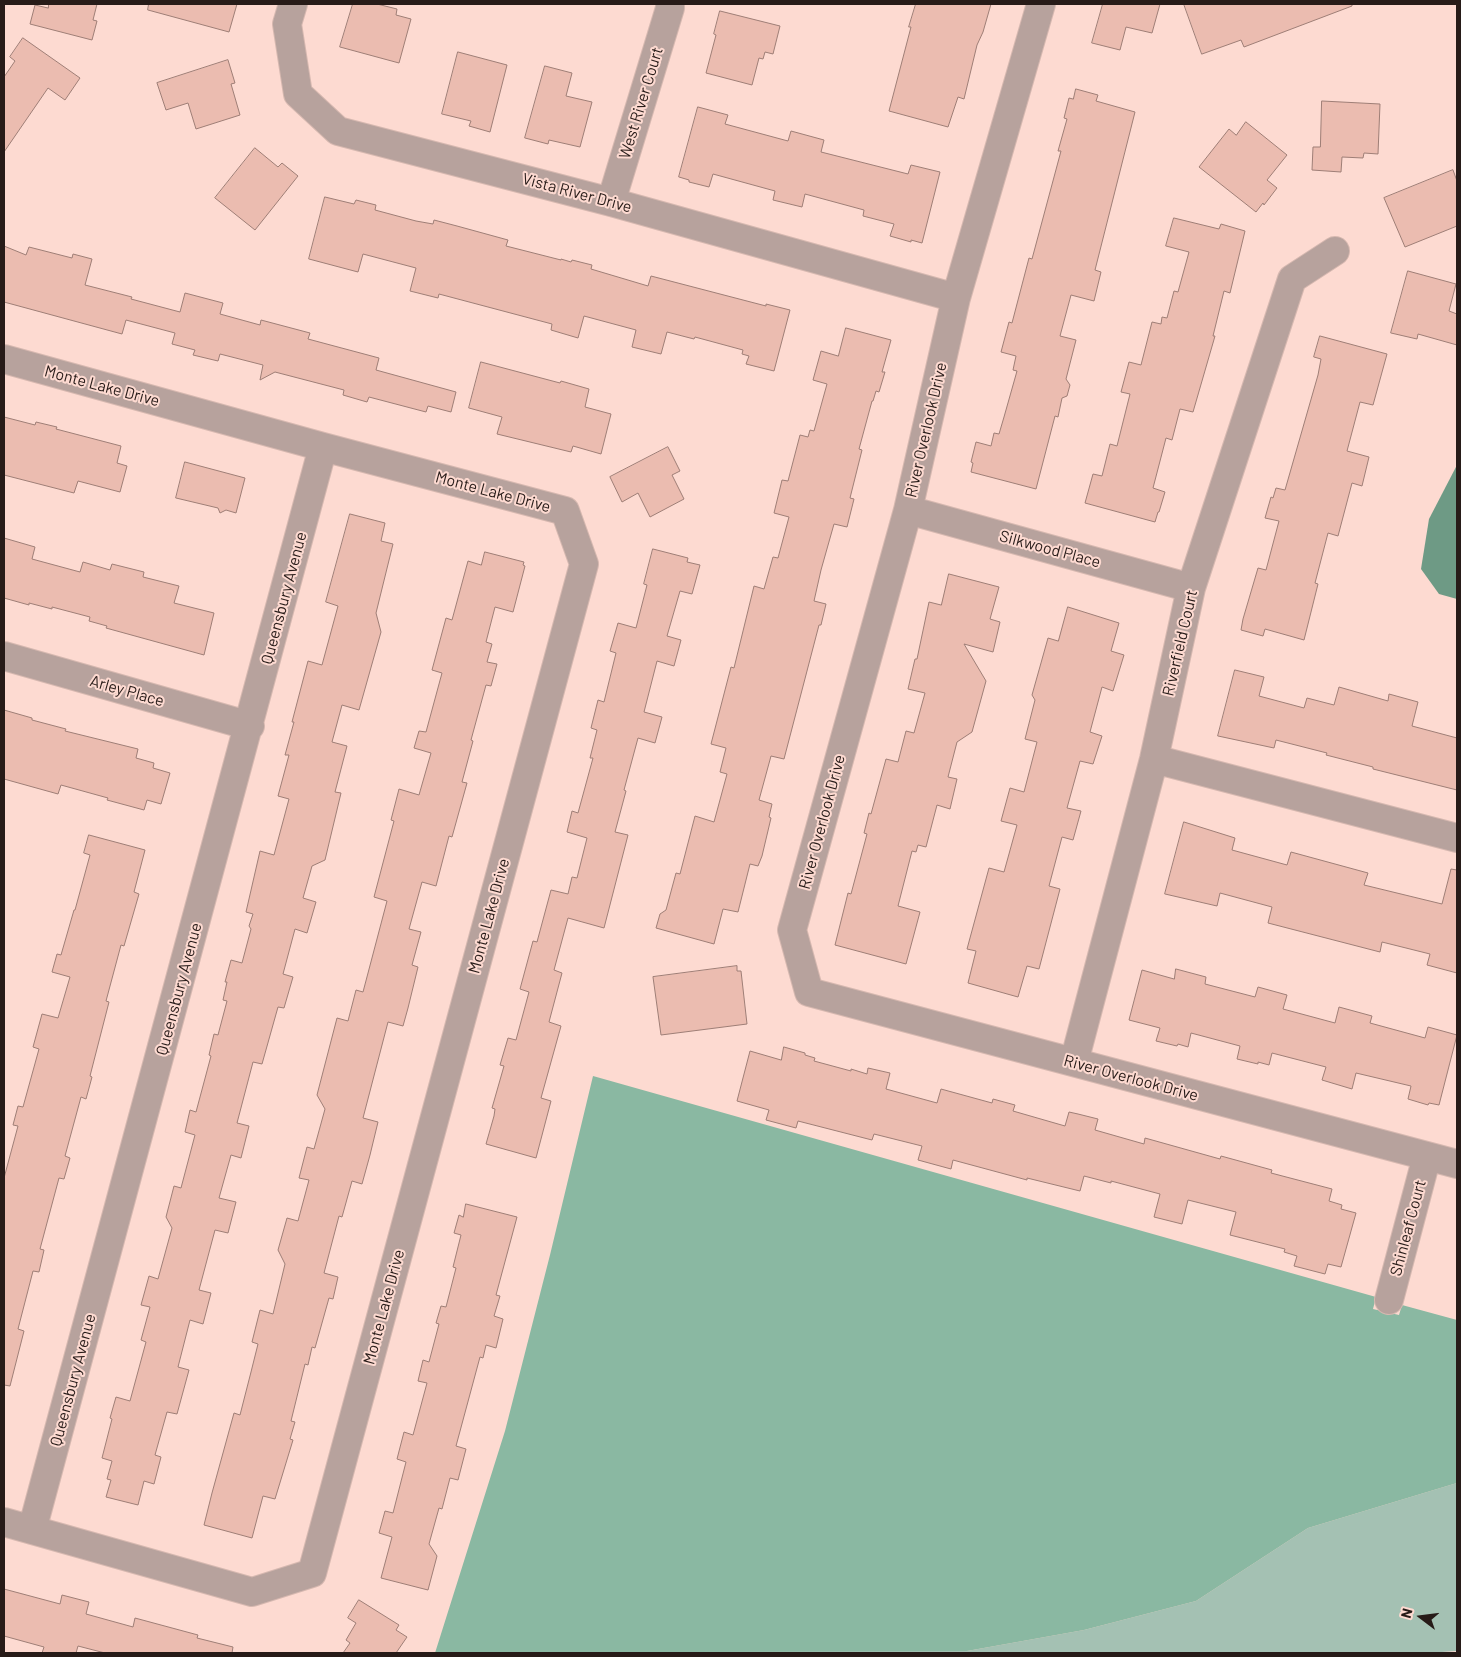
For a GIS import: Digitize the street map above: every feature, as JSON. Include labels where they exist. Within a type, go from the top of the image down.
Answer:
[{"type":"street","name":"Vista River Drive","points":[[293,4],[287,24],[298,94],[338,131],[611,202],[956,298]]},
{"type":"street","name":"West River Court","points":[[611,202],[668,17],[670,4]]},
{"type":"street","name":"River Overlook Drive","points":[[1042,4],[956,298],[908,510],[792,930],[809,992],[1457,1164]]},
{"type":"street","name":"Riverfield Court","points":[[1074,1062],[1154,759],[1191,588],[1292,279],[1335,251]]},
{"type":"street","name":"Monte Lake Drive","points":[[4,359],[565,511],[584,564],[312,1573],[252,1592],[4,1522]]},
{"type":"street","name":"Queensbury Avenue","points":[[32,1530],[324,447]]},
{"type":"street","name":"Silkwood Place","points":[[908,510],[1191,588]]},
{"type":"street","name":"Arley Place","points":[[4,656],[250,726]]},
{"type":"street","points":[[1154,759],[1457,838]]},
{"type":"street","name":"Shinleaf Court","points":[[1389,1300],[1427,1156]]},
{"type":"shaded area","points":[[1457,465],[1457,599],[1439,594],[1421,569],[1429,519]]},
{"type":"shaded area","points":[[593,1076],[1376,1297],[1373,1309],[1399,1315],[1402,1305],[1457,1320],[1457,1483],[1308,1528],[1196,1601],[1084,1630],[967,1651],[435,1653],[505,1431]]},
{"type":"shaded area","points":[[1457,1483],[1457,1651],[1427,1653],[691,1653],[719,1651],[967,1651],[1084,1630],[1196,1601],[1308,1528]]},
{"type":"building","points":[[49,4],[97,4],[93,20],[97,21],[92,40],[30,24],[35,5],[48,8]]},
{"type":"building","points":[[149,4],[237,4],[229,32],[148,10]]},
{"type":"building","points":[[353,4],[377,4],[397,9],[396,15],[411,19],[399,63],[340,47]]},
{"type":"building","points":[[916,4],[991,4],[977,45],[964,99],[958,97],[948,127],[889,111]]},
{"type":"building","points":[[1103,4],[1160,4],[1152,33],[1126,27],[1120,50],[1092,43]]},
{"type":"building","points":[[1184,4],[1352,4],[1352,6],[1244,47],[1241,40],[1202,54]]},
{"type":"building","points":[[720,11],[780,26],[773,54],[765,52],[763,59],[759,58],[752,85],[706,73]]},
{"type":"building","points":[[23,38],[80,78],[65,100],[48,88],[4,152],[4,77],[15,61],[10,57]]},
{"type":"building","points":[[458,52],[507,65],[490,132],[469,126],[471,121],[442,114]]},
{"type":"building","points":[[228,60],[235,83],[231,84],[240,115],[196,129],[188,103],[166,110],[157,83]]},
{"type":"building","points":[[545,66],[572,73],[566,96],[592,102],[580,147],[549,140],[548,144],[525,138]]},
{"type":"building","points":[[1076,89],[1098,95],[1096,101],[1135,112],[1095,270],[1101,272],[1094,301],[1071,295],[1060,336],[1076,340],[1066,379],[1070,385],[1067,396],[1062,398],[1058,417],[1055,416],[1036,489],[971,472],[973,463],[971,462],[976,442],[991,446],[994,433],[999,434],[1017,371],[1013,370],[1016,356],[1001,352],[1009,322],[1012,323],[1029,258],[1032,259],[1061,151],[1058,151],[1067,119],[1064,118],[1069,98],[1073,99]]},
{"type":"building","points":[[1322,101],[1380,104],[1378,154],[1364,153],[1363,158],[1342,157],[1341,172],[1312,170],[1313,147],[1320,147]]},
{"type":"building","points":[[698,107],[728,115],[725,124],[788,141],[791,131],[824,140],[821,152],[908,174],[911,165],[940,172],[922,243],[890,236],[894,224],[863,216],[864,210],[805,194],[802,207],[773,200],[775,191],[713,174],[709,187],[689,182],[689,180],[679,177]]},
{"type":"building","points":[[1246,122],[1287,155],[1267,180],[1277,188],[1256,212],[1199,167],[1229,129],[1236,135]]},
{"type":"building","points":[[255,148],[278,167],[282,163],[298,176],[255,230],[215,198]]},
{"type":"building","points":[[1453,170],[1457,181],[1457,226],[1405,247],[1384,198]]},
{"type":"building","points":[[325,197],[354,204],[356,200],[376,205],[375,210],[416,221],[433,224],[434,220],[508,240],[506,246],[561,260],[571,262],[572,260],[592,265],[591,269],[648,286],[651,276],[766,306],[766,304],[790,310],[774,371],[746,364],[749,356],[742,354],[743,350],[695,337],[694,339],[667,332],[661,354],[632,347],[636,330],[584,316],[578,338],[551,330],[552,324],[439,294],[438,298],[410,291],[416,268],[363,254],[358,272],[309,259]]},
{"type":"building","points":[[1174,218],[1219,229],[1221,224],[1245,231],[1230,293],[1224,291],[1213,336],[1215,336],[1193,412],[1180,409],[1172,440],[1166,438],[1153,488],[1165,492],[1155,522],[1085,503],[1093,474],[1102,476],[1110,444],[1117,446],[1130,394],[1121,392],[1129,362],[1141,365],[1152,322],[1161,324],[1162,317],[1167,318],[1174,291],[1178,292],[1189,252],[1166,246]]},
{"type":"building","points":[[4,246],[26,255],[29,247],[72,258],[73,254],[92,259],[85,285],[132,297],[131,299],[180,312],[185,293],[223,303],[220,314],[260,325],[261,320],[310,333],[308,339],[379,358],[376,370],[456,392],[451,412],[428,406],[426,412],[369,397],[367,402],[343,395],[344,390],[275,372],[260,380],[263,365],[220,354],[218,361],[193,355],[195,350],[172,344],[175,333],[126,320],[122,334],[4,302]]},
{"type":"building","points":[[1408,271],[1456,284],[1449,311],[1457,314],[1457,345],[1418,334],[1417,339],[1391,333]]},
{"type":"building","points":[[846,328],[891,340],[882,372],[885,372],[879,392],[876,391],[872,401],[859,449],[862,450],[850,498],[854,499],[847,527],[834,524],[821,570],[814,601],[826,604],[784,759],[771,756],[759,800],[772,804],[769,817],[771,818],[762,856],[758,866],[750,864],[738,912],[723,909],[714,944],[656,928],[660,914],[666,910],[676,873],[680,874],[695,816],[714,822],[727,774],[720,772],[726,748],[711,744],[731,667],[734,668],[754,586],[764,589],[773,557],[778,558],[789,517],[774,513],[782,480],[788,481],[800,435],[808,437],[810,430],[814,431],[827,384],[813,380],[821,351],[838,356]]},
{"type":"building","points":[[1320,336],[1387,354],[1373,405],[1360,402],[1347,451],[1369,457],[1362,486],[1352,483],[1338,536],[1328,533],[1315,583],[1318,584],[1304,640],[1265,629],[1263,636],[1241,630],[1243,619],[1258,568],[1266,570],[1279,521],[1265,518],[1271,497],[1273,498],[1276,488],[1285,490],[1318,375],[1321,359],[1314,357]]},
{"type":"building","points":[[481,362],[589,389],[585,407],[611,414],[601,454],[573,446],[571,452],[497,434],[502,417],[469,408]]},
{"type":"building","points":[[4,417],[35,425],[36,422],[57,427],[56,429],[121,446],[117,463],[127,466],[120,492],[78,481],[74,493],[4,475]]},
{"type":"building","points":[[668,447],[680,471],[672,475],[684,499],[650,517],[638,493],[622,502],[610,477]]},
{"type":"building","points":[[185,462],[245,478],[236,513],[226,510],[220,513],[218,508],[176,498]]},
{"type":"building","points":[[350,514],[385,523],[381,541],[393,544],[376,613],[381,632],[359,710],[342,705],[332,742],[347,746],[335,792],[341,793],[325,860],[312,866],[303,898],[316,902],[307,933],[295,929],[283,974],[293,977],[284,1008],[278,1007],[262,1064],[253,1062],[237,1123],[249,1126],[241,1158],[231,1155],[219,1198],[236,1202],[228,1233],[215,1230],[199,1290],[211,1293],[203,1324],[190,1320],[178,1367],[189,1370],[177,1414],[167,1412],[155,1455],[161,1457],[154,1484],[144,1481],[138,1505],[106,1497],[111,1480],[107,1479],[112,1461],[102,1458],[112,1419],[110,1418],[116,1397],[130,1401],[146,1342],[141,1340],[150,1307],[141,1305],[149,1276],[158,1279],[172,1228],[166,1217],[174,1186],[181,1188],[195,1135],[185,1132],[190,1110],[196,1112],[211,1056],[209,1055],[214,1034],[218,1035],[227,1001],[223,1000],[227,982],[225,982],[231,960],[242,963],[251,929],[249,926],[253,914],[246,912],[260,851],[274,855],[289,799],[278,796],[289,755],[285,755],[294,722],[292,722],[308,661],[322,665],[338,606],[326,602]]},
{"type":"building","points":[[4,538],[35,547],[32,559],[80,572],[83,562],[110,570],[112,564],[144,572],[143,577],[179,586],[174,603],[214,613],[204,655],[106,628],[107,626],[89,621],[90,617],[52,607],[52,609],[29,603],[29,605],[4,598]]},
{"type":"building","points":[[653,549],[688,558],[687,562],[700,565],[692,594],[680,591],[667,636],[681,640],[674,666],[657,661],[644,712],[662,717],[655,743],[638,738],[615,832],[628,835],[604,928],[568,918],[554,970],[562,973],[549,1022],[561,1026],[541,1098],[551,1101],[536,1158],[486,1144],[494,1116],[495,1109],[492,1108],[504,1066],[500,1065],[508,1038],[516,1040],[529,992],[520,989],[533,941],[537,942],[551,890],[568,894],[572,877],[577,878],[587,838],[567,832],[572,811],[578,813],[593,758],[590,758],[597,730],[591,728],[598,700],[604,702],[616,653],[610,651],[618,623],[636,628],[647,585],[644,584]]},
{"type":"building","points":[[485,552],[524,562],[523,565],[525,566],[513,612],[495,607],[486,642],[492,644],[487,662],[497,664],[491,686],[486,685],[462,782],[467,783],[452,837],[449,836],[436,886],[422,882],[409,929],[421,932],[412,965],[418,967],[403,1026],[388,1022],[363,1118],[378,1122],[362,1184],[352,1181],[342,1217],[339,1216],[324,1273],[338,1277],[333,1299],[329,1298],[315,1348],[312,1347],[308,1365],[305,1364],[291,1421],[295,1422],[290,1439],[293,1440],[275,1499],[263,1496],[252,1538],[204,1525],[234,1413],[240,1415],[258,1344],[252,1342],[260,1310],[273,1314],[285,1264],[278,1250],[287,1218],[298,1221],[309,1180],[299,1178],[307,1147],[314,1149],[325,1109],[317,1095],[337,1018],[348,1021],[356,990],[363,992],[387,901],[374,897],[394,821],[391,820],[399,789],[419,795],[431,753],[414,748],[419,731],[426,732],[442,673],[432,670],[446,618],[452,620],[468,561],[481,565]]},
{"type":"building","points":[[949,574],[999,587],[990,619],[1000,622],[993,652],[964,644],[986,681],[972,732],[957,742],[948,777],[957,779],[950,809],[937,805],[926,847],[918,845],[916,852],[912,851],[898,906],[920,912],[906,964],[835,945],[848,893],[851,894],[867,834],[864,833],[869,813],[871,814],[886,759],[898,762],[906,731],[914,733],[925,693],[908,689],[915,659],[917,659],[929,602],[941,605]]},
{"type":"building","points":[[1068,607],[1119,623],[1111,651],[1124,655],[1113,691],[1102,687],[1090,732],[1102,736],[1093,764],[1080,761],[1067,808],[1081,811],[1073,840],[1062,837],[1049,886],[1060,889],[1039,969],[1027,966],[1018,997],[968,983],[976,951],[967,949],[989,868],[1004,872],[1017,825],[1001,821],[1010,788],[1024,792],[1037,742],[1025,739],[1035,700],[1032,695],[1048,638],[1058,641]]},
{"type":"building","points":[[1235,670],[1264,677],[1259,696],[1304,708],[1307,698],[1334,705],[1339,687],[1388,701],[1389,694],[1418,702],[1412,726],[1457,738],[1457,790],[1373,769],[1373,767],[1326,755],[1327,753],[1276,740],[1274,748],[1218,736]]},
{"type":"building","points":[[4,710],[66,729],[65,731],[138,749],[136,758],[154,763],[153,768],[170,773],[161,804],[147,800],[144,810],[61,785],[58,794],[4,779]]},
{"type":"building","points":[[1184,822],[1235,838],[1232,850],[1287,865],[1291,852],[1368,873],[1364,885],[1442,904],[1451,869],[1457,870],[1457,973],[1427,965],[1430,954],[1382,942],[1380,952],[1268,923],[1272,907],[1220,893],[1217,906],[1165,894]]},
{"type":"building","points":[[89,835],[145,850],[134,892],[139,894],[124,946],[121,945],[106,1001],[109,1002],[86,1099],[81,1097],[65,1156],[70,1158],[64,1179],[59,1178],[40,1249],[44,1250],[39,1272],[33,1271],[18,1329],[24,1331],[10,1386],[4,1385],[4,1178],[18,1126],[13,1125],[18,1106],[23,1107],[39,1049],[33,1047],[42,1014],[58,1018],[70,977],[52,972],[57,954],[61,955],[90,855],[84,853]]},
{"type":"building","points":[[737,966],[737,971],[741,971],[747,1024],[661,1035],[653,977]]},
{"type":"building","points":[[1176,969],[1206,977],[1205,984],[1255,997],[1258,987],[1287,995],[1283,1009],[1335,1023],[1339,1007],[1372,1016],[1370,1023],[1425,1038],[1428,1027],[1457,1035],[1439,1105],[1429,1103],[1428,1105],[1408,1099],[1411,1086],[1356,1073],[1352,1089],[1322,1080],[1326,1067],[1272,1053],[1269,1065],[1237,1059],[1240,1046],[1191,1033],[1188,1047],[1156,1041],[1160,1028],[1129,1020],[1142,970],[1174,979]]},
{"type":"building","points":[[784,1047],[805,1053],[805,1055],[815,1058],[814,1061],[851,1071],[851,1069],[867,1074],[868,1068],[890,1073],[886,1089],[937,1103],[941,1089],[992,1103],[993,1099],[1015,1105],[1013,1111],[1065,1126],[1069,1112],[1098,1119],[1095,1130],[1144,1144],[1145,1138],[1220,1159],[1221,1156],[1272,1170],[1271,1173],[1332,1189],[1329,1201],[1342,1205],[1341,1209],[1356,1213],[1341,1267],[1328,1264],[1325,1274],[1294,1266],[1297,1256],[1284,1252],[1285,1249],[1230,1235],[1236,1212],[1188,1200],[1182,1224],[1154,1217],[1160,1194],[1111,1181],[1111,1183],[1084,1176],[1080,1191],[1027,1178],[1027,1180],[953,1160],[951,1169],[918,1160],[922,1146],[874,1134],[872,1140],[798,1121],[796,1128],[766,1120],[769,1110],[737,1101],[750,1051],[781,1060]]},
{"type":"building","points":[[466,1204],[517,1217],[496,1295],[500,1296],[494,1316],[503,1319],[496,1348],[486,1345],[483,1358],[480,1357],[456,1446],[466,1449],[458,1480],[450,1478],[442,1509],[439,1508],[429,1544],[437,1556],[428,1590],[381,1578],[392,1537],[379,1533],[385,1511],[393,1513],[406,1462],[397,1459],[404,1432],[413,1435],[427,1383],[418,1381],[423,1360],[429,1362],[439,1324],[436,1323],[441,1306],[446,1307],[456,1268],[453,1267],[461,1235],[454,1233],[459,1215],[463,1217]]},
{"type":"building","points":[[4,1589],[60,1604],[62,1595],[89,1602],[86,1614],[133,1627],[135,1618],[198,1635],[197,1638],[233,1647],[232,1653],[105,1653],[78,1646],[76,1653],[42,1653],[44,1647],[4,1636]]},
{"type":"building","points":[[359,1600],[399,1625],[396,1630],[407,1637],[396,1653],[343,1653],[350,1643],[346,1640],[356,1623],[348,1618]]}]
